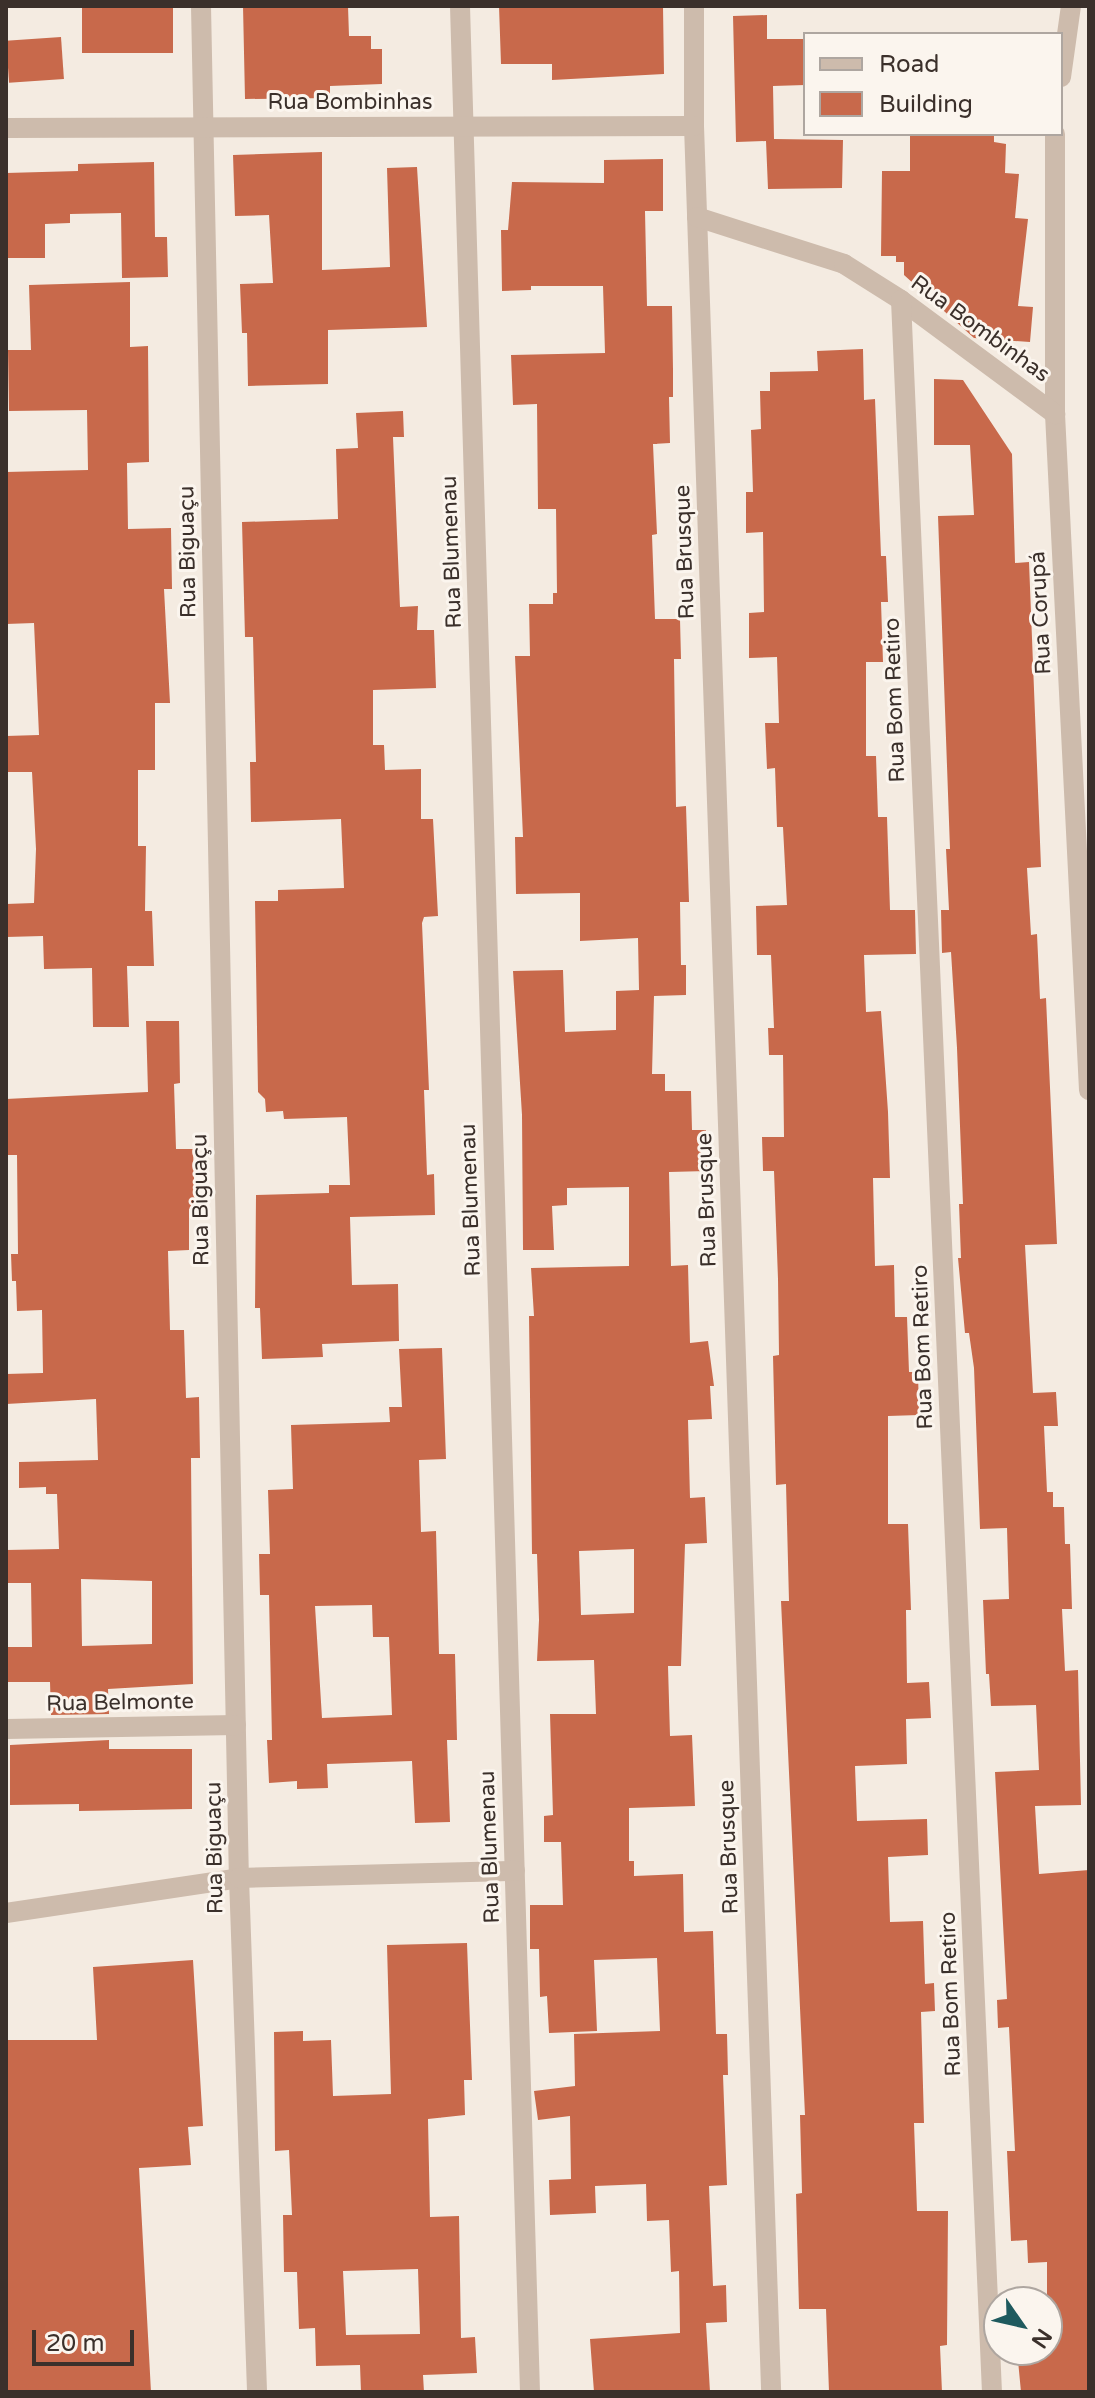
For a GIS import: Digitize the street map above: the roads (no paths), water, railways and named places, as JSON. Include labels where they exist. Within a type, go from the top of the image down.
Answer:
[{"type":"street","name":"Rua Biguaçu","points":[[201,6],[239,1878],[257,2392]]},
{"type":"street","name":"Rua Blumenau","points":[[460,6],[530,2392]]},
{"type":"street","name":"Rua Brusque","points":[[694,6],[694,126],[771,2392]]},
{"type":"street","points":[[1063,63],[1071,6]]},
{"type":"street","name":"Rua Bombinhas","points":[[6,128],[694,126]]},
{"type":"street","name":"Rua Corupá","points":[[1055,136],[1055,414],[1089,1090]]},
{"type":"street","name":"Rua Bombinhas","points":[[697,217],[819,253],[867,277],[1055,414]]},
{"type":"street","name":"Rua Bom Retiro","points":[[901,300],[992,2392]]},
{"type":"street","name":"Rua Belmonte","points":[[6,1729],[236,1725]]},
{"type":"street","points":[[6,1913],[239,1878],[515,1871]]}]
